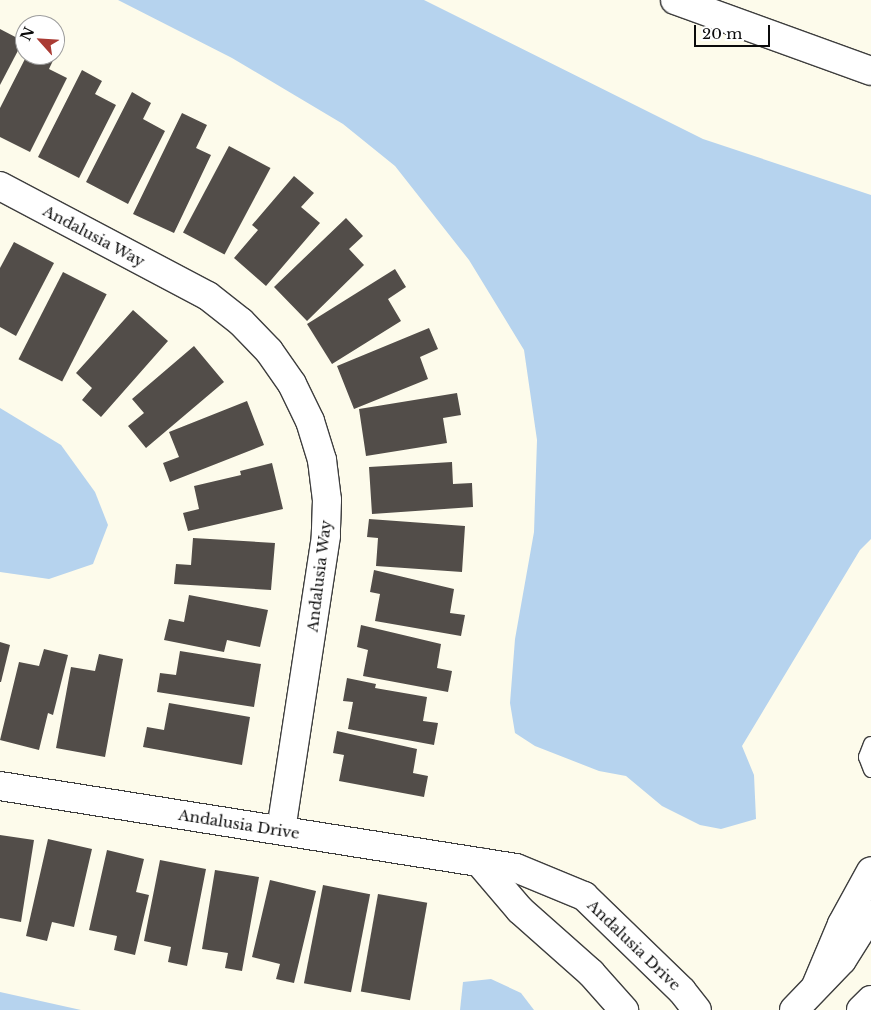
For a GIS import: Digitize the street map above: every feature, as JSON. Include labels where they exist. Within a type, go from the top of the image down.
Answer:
[{"type":"street","points":[[674,0],[871,71]]},
{"type":"street","name":"Andalusia Way","points":[[0,186],[215,301],[241,322],[269,351],[292,384],[310,421],[322,460],[327,500],[326,536],[281,830]]},
{"type":"street","name":"Andalusia Drive","points":[[0,786],[516,868],[584,896],[682,991],[697,1010]]},
{"type":"street","points":[[479,862],[520,910],[591,973],[624,1010]]},
{"type":"street","points":[[816,986],[842,924],[871,871]]},
{"type":"street","points":[[794,1010],[842,960],[871,914]]},
{"type":"street","points":[[861,1010],[871,1000]]},
{"type":"lane","points":[[871,744],[866,757],[871,770]]},
{"type":"water","points":[[118,0],[424,0],[703,139],[871,195],[871,539],[860,550],[742,746],[754,775],[756,819],[721,829],[700,825],[662,806],[626,776],[599,771],[535,746],[515,733],[510,703],[515,639],[534,532],[537,440],[524,350],[469,260],[395,166],[343,124],[232,58]]},
{"type":"water","points":[[0,408],[61,445],[95,492],[108,525],[93,564],[49,579],[0,572]]},
{"type":"water","points":[[491,979],[521,993],[534,1010],[460,1010],[463,982]]},
{"type":"water","points":[[0,992],[81,1010],[0,1010]]},
{"type":"building","points":[[0,29],[15,37],[15,56],[0,85]]},
{"type":"building","points":[[22,65],[51,65],[49,69],[67,78],[30,152],[0,137],[0,108]]},
{"type":"building","points":[[82,70],[102,81],[95,94],[116,105],[79,178],[38,157]]},
{"type":"building","points":[[132,92],[151,103],[143,119],[165,131],[128,204],[86,182]]},
{"type":"building","points":[[182,113],[207,125],[196,148],[211,155],[174,233],[133,214]]},
{"type":"building","points":[[229,146],[270,168],[224,255],[183,233]]},
{"type":"building","points":[[294,176],[314,193],[301,207],[320,223],[266,286],[234,258],[258,230],[252,225]]},
{"type":"building","points":[[346,218],[363,236],[349,249],[364,265],[307,321],[274,287]]},
{"type":"building","points":[[14,242],[54,263],[16,336],[0,327],[0,268]]},
{"type":"building","points":[[395,269],[406,287],[388,299],[401,321],[332,364],[307,324]]},
{"type":"building","points":[[63,272],[107,294],[62,382],[19,359]]},
{"type":"building","points":[[133,310],[168,341],[101,417],[82,400],[92,388],[76,373]]},
{"type":"building","points":[[429,328],[438,349],[420,357],[428,379],[354,409],[337,366]]},
{"type":"building","points":[[194,346],[224,382],[146,448],[128,426],[144,413],[132,399]]},
{"type":"building","points":[[457,393],[461,415],[443,418],[447,443],[366,456],[359,409]]},
{"type":"building","points":[[247,401],[264,445],[170,482],[163,463],[179,457],[169,432]]},
{"type":"building","points":[[452,462],[453,484],[472,483],[473,507],[372,514],[369,467]]},
{"type":"building","points":[[272,463],[283,509],[188,531],[183,513],[199,509],[194,486],[241,475],[240,471]]},
{"type":"building","points":[[369,519],[465,526],[462,572],[376,566],[378,538],[367,537]]},
{"type":"building","points":[[193,538],[275,543],[271,590],[174,584],[176,564],[191,565]]},
{"type":"building","points":[[374,570],[454,589],[450,613],[465,615],[461,636],[375,621],[380,594],[370,592]]},
{"type":"building","points":[[189,595],[268,610],[260,647],[227,640],[224,652],[164,640],[169,619],[184,622]]},
{"type":"building","points":[[361,625],[441,644],[437,668],[452,671],[448,692],[363,676],[368,650],[357,647]]},
{"type":"building","points":[[0,642],[10,645],[1,682],[0,682]]},
{"type":"building","points":[[44,649],[68,655],[53,715],[48,713],[39,750],[0,740],[19,662],[39,666]]},
{"type":"building","points":[[180,651],[261,664],[254,707],[157,692],[160,673],[176,675]]},
{"type":"building","points":[[99,654],[123,659],[105,757],[56,748],[71,667],[95,671]]},
{"type":"building","points":[[347,678],[376,684],[375,688],[427,697],[423,721],[438,723],[434,745],[348,729],[353,702],[343,701]]},
{"type":"building","points":[[169,703],[250,717],[242,765],[143,747],[147,727],[164,730]]},
{"type":"building","points":[[337,731],[417,749],[413,773],[428,776],[424,797],[339,781],[344,755],[333,753]]},
{"type":"building","points":[[0,835],[34,840],[21,922],[0,918]]},
{"type":"building","points":[[48,839],[92,849],[74,927],[52,922],[47,941],[26,936]]},
{"type":"building","points":[[107,850],[144,859],[136,892],[149,895],[135,955],[114,950],[117,936],[89,930]]},
{"type":"building","points":[[160,860],[206,869],[187,966],[168,962],[171,947],[144,941]]},
{"type":"building","points":[[215,870],[259,877],[242,971],[225,968],[228,953],[202,949]]},
{"type":"building","points":[[270,880],[316,891],[294,983],[276,979],[280,964],[252,957]]},
{"type":"building","points":[[323,885],[370,894],[351,992],[304,983]]},
{"type":"building","points":[[378,894],[427,903],[410,1000],[361,991]]}]
